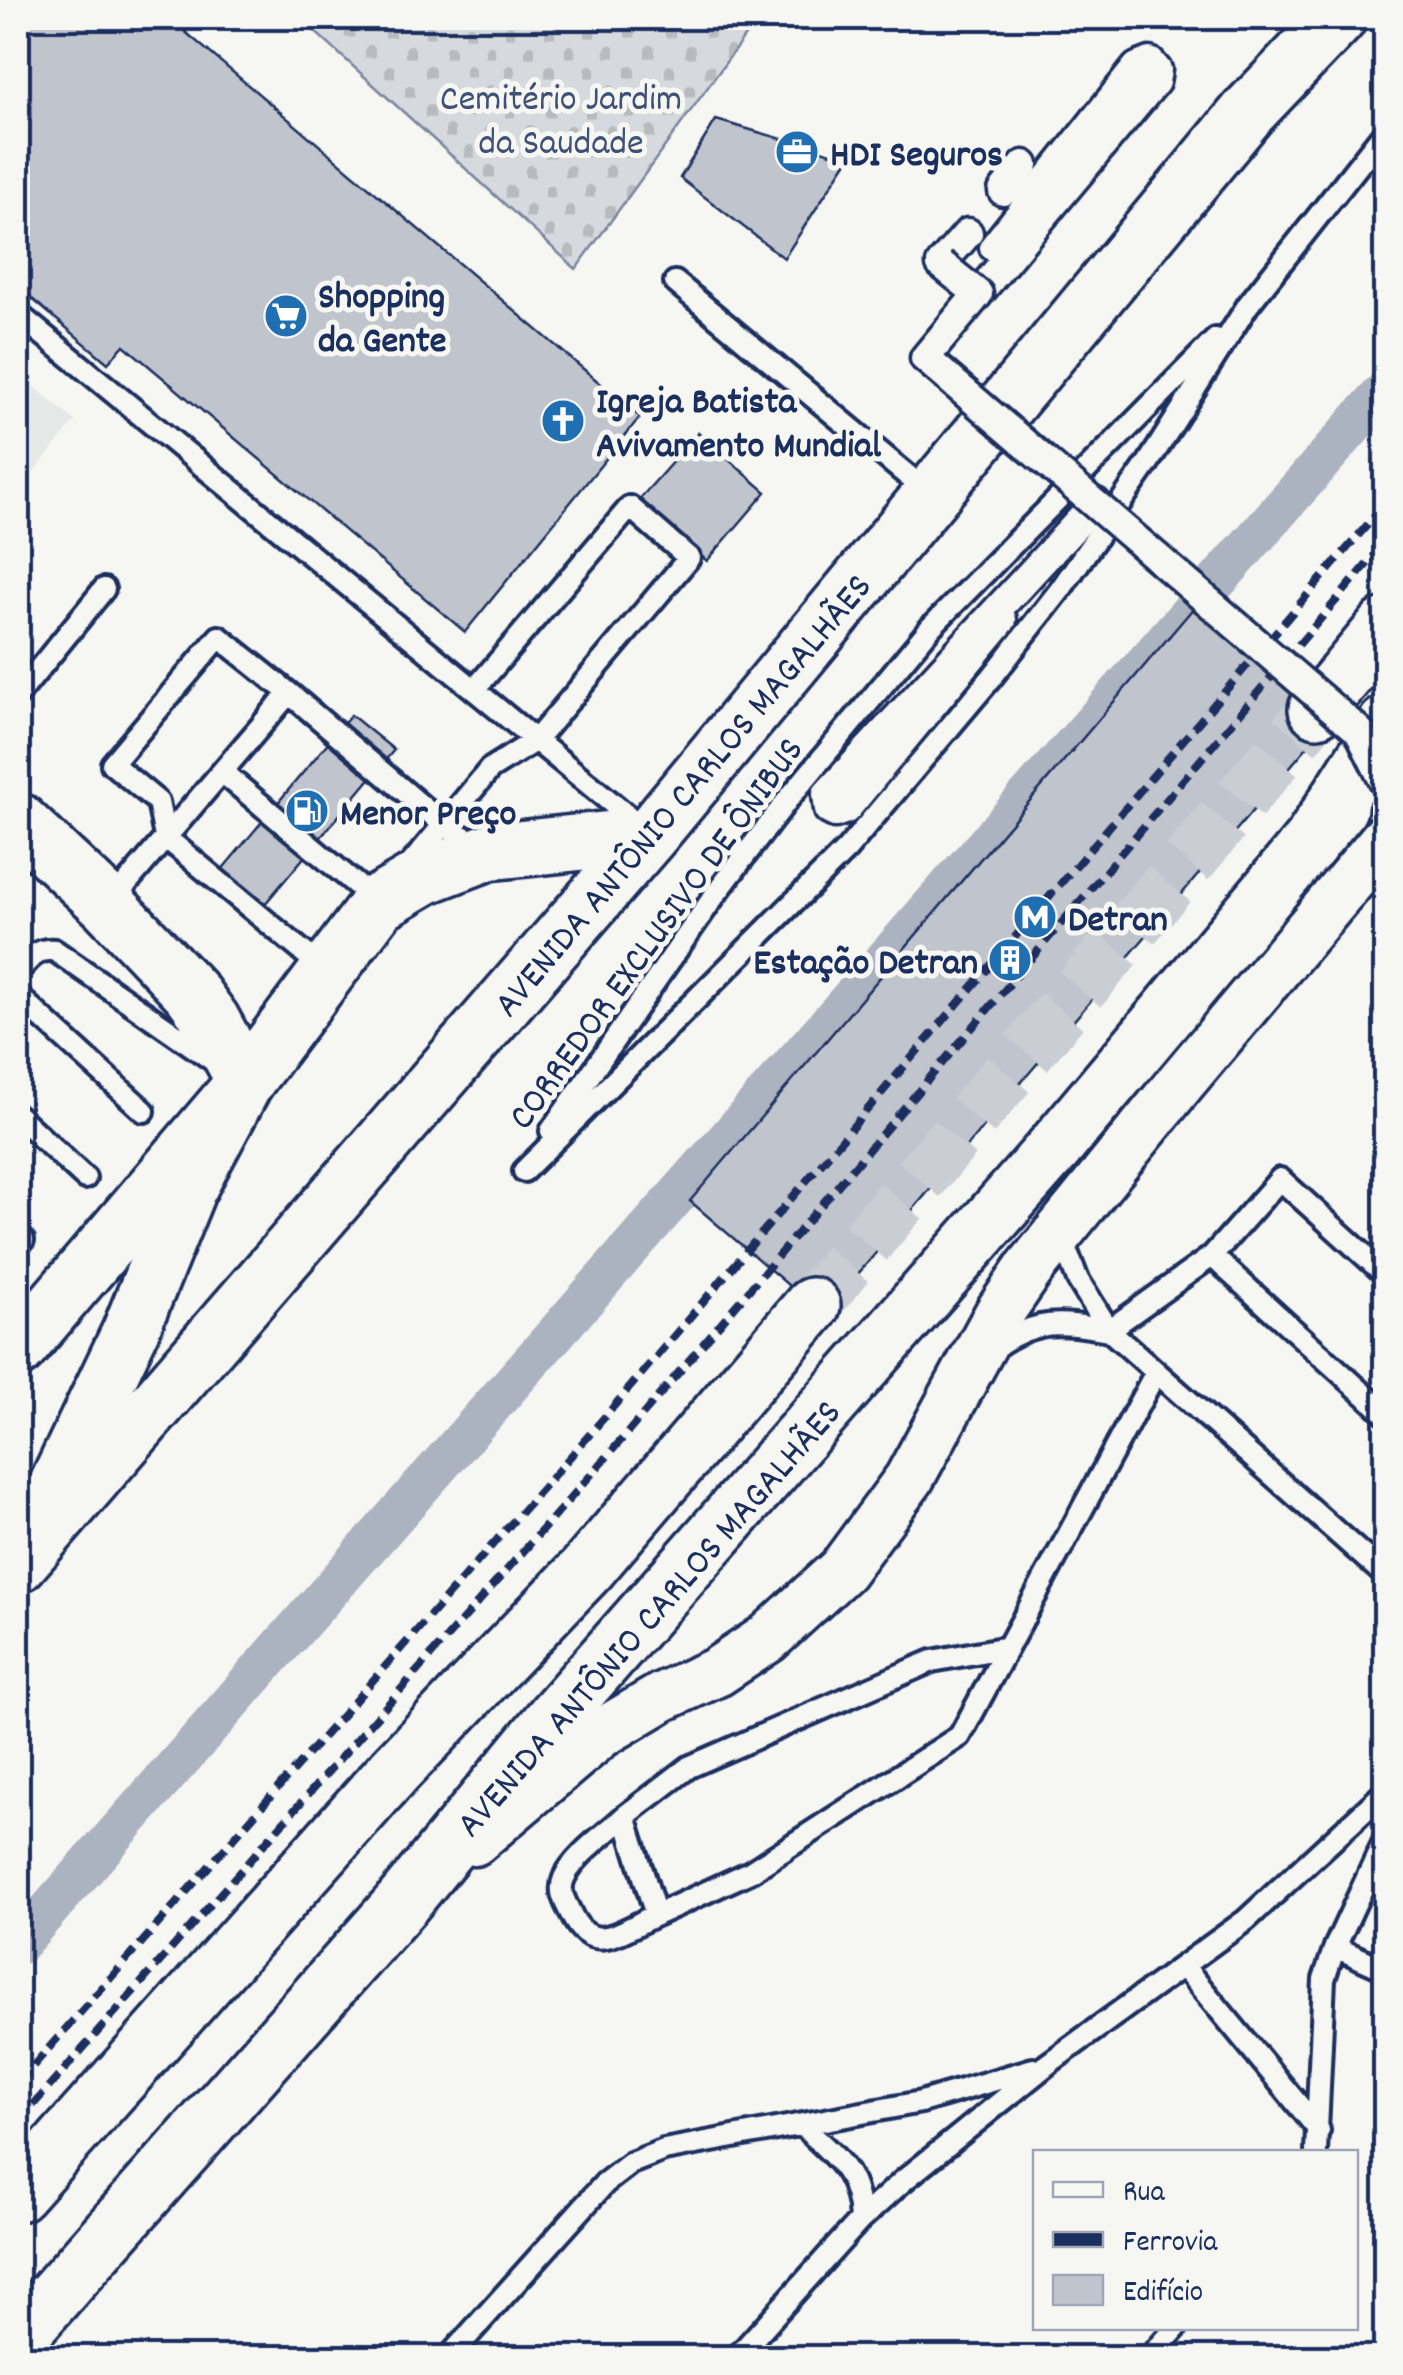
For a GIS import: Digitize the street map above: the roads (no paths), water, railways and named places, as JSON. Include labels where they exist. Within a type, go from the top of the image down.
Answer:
[{"type":"main road","points":[[1250,111],[1313,18]]},
{"type":"main road","name":"AVENIDA ANTÔNIO CARLOS MAGALHÃES","points":[[18,1562],[650,835],[1250,111],[1338,18]]},
{"type":"main road","points":[[1317,709],[1386,626]]},
{"type":"main road","points":[[1309,845],[1386,724]]},
{"type":"main road","points":[[1309,845],[1386,750]]},
{"type":"main road","points":[[18,821],[191,992],[212,1021],[245,1082]]},
{"type":"main road","points":[[18,1349],[245,1082],[379,903],[426,876],[466,838],[650,835]]},
{"type":"main road","name":"AVENIDA ANTÔNIO CARLOS MAGALHÃES","points":[[22,2327],[403,1902],[557,1714],[1057,1145],[1309,845]]},
{"type":"main road","points":[[191,992],[256,1018],[290,1019]]},
{"type":"main road","points":[[18,1562],[94,1412],[188,1189],[245,1082]]},
{"type":"main road","name":"AVENIDA ANTÔNIO CARLOS MAGALHÃES","points":[[18,2193],[306,1867],[587,1569],[812,1306]]},
{"type":"street","points":[[994,246],[1137,67],[1150,62],[1157,70],[1155,82],[925,358],[1096,504],[1275,665],[1359,731],[1386,785]]},
{"type":"street","points":[[1003,191],[1024,166]]},
{"type":"street","points":[[968,232],[941,264],[978,294]]},
{"type":"street","points":[[1002,620],[846,809],[835,813],[829,810],[827,794],[1096,504]]},
{"type":"street","points":[[403,1902],[600,1734],[662,1697],[718,1672],[768,1638],[842,1570],[909,1479],[1000,1312],[1058,1231],[1386,838]]},
{"type":"lane","name":"CORREDOR EXCLUSIVO DE ÔNIBUS","points":[[1248,305],[932,627],[789,798],[716,895],[524,1170],[846,850],[992,677],[1060,590],[1137,479],[1248,305],[1386,130]]},
{"type":"lane","points":[[675,282],[932,496]]},
{"type":"lane","points":[[18,314],[650,835]]},
{"type":"lane","points":[[326,972],[165,837],[158,802],[112,764],[219,637],[466,838],[490,769],[536,740],[690,558],[630,508],[475,690]]},
{"type":"lane","points":[[18,695],[104,590]]},
{"type":"lane","points":[[108,906],[288,692]]},
{"type":"lane","points":[[222,772],[379,903]]},
{"type":"lane","points":[[18,972],[30,957],[44,949],[54,950],[245,1082]]},
{"type":"lane","points":[[18,996],[144,1111]]},
{"type":"lane","points":[[18,1116],[85,1178]]},
{"type":"lane","points":[[972,1362],[1019,1330],[1041,1323],[1109,1330],[1212,1256],[1280,1179],[1386,1275]]},
{"type":"lane","points":[[1058,1231],[1078,1280],[1109,1330],[1386,1576]]},
{"type":"lane","points":[[1212,1256],[1386,1414]]},
{"type":"lane","points":[[1008,1647],[932,1661],[689,1767],[625,1816],[570,1868],[560,1893],[578,1930],[598,1940],[750,1872],[960,1736],[1008,1647],[1156,1372]]},
{"type":"lane","points":[[736,2358],[860,2220],[956,2136],[1246,1920],[1386,1791]]},
{"type":"lane","points":[[625,1816],[656,1915]]},
{"type":"lane","points":[[1316,2150],[1324,1980],[1335,1947],[1386,1837]]},
{"type":"lane","points":[[1335,1947],[1386,1970]]},
{"type":"lane","points":[[1184,1967],[1319,2130]]},
{"type":"lane","points":[[448,2358],[605,2183],[631,2163],[664,2150],[921,2102],[978,2088],[1049,2063]]},
{"type":"lane","points":[[803,2126],[850,2174],[859,2194],[860,2220]]},
{"type":"lane","points":[[1149,2358],[1174,2330]]},
{"type":"waterway","points":[[18,1945],[1386,389]]},
{"type":"tunnel","points":[[812,1306],[1317,709]]},
{"type":"railway","points":[[18,2083],[584,1441],[1386,503]]},
{"type":"railway","points":[[18,2122],[605,1459],[1386,542]]},
{"type":"place","name":"HDI Seguros","points":[[797,152]]},
{"type":"place","name":"Shopping da Gente","points":[[286,316]]},
{"type":"place","name":"Igreja Batista Avivamento Mundial","points":[[563,421]]},
{"type":"place","name":"Menor Preço","points":[[307,811]]},
{"type":"place","name":"Detran","points":[[1035,917]]},
{"type":"place","name":"Estação Detran","points":[[1010,960]]},
{"type":"park label","name":"Cemitério Jardim da Saudade","points":[[561,118]]}]
